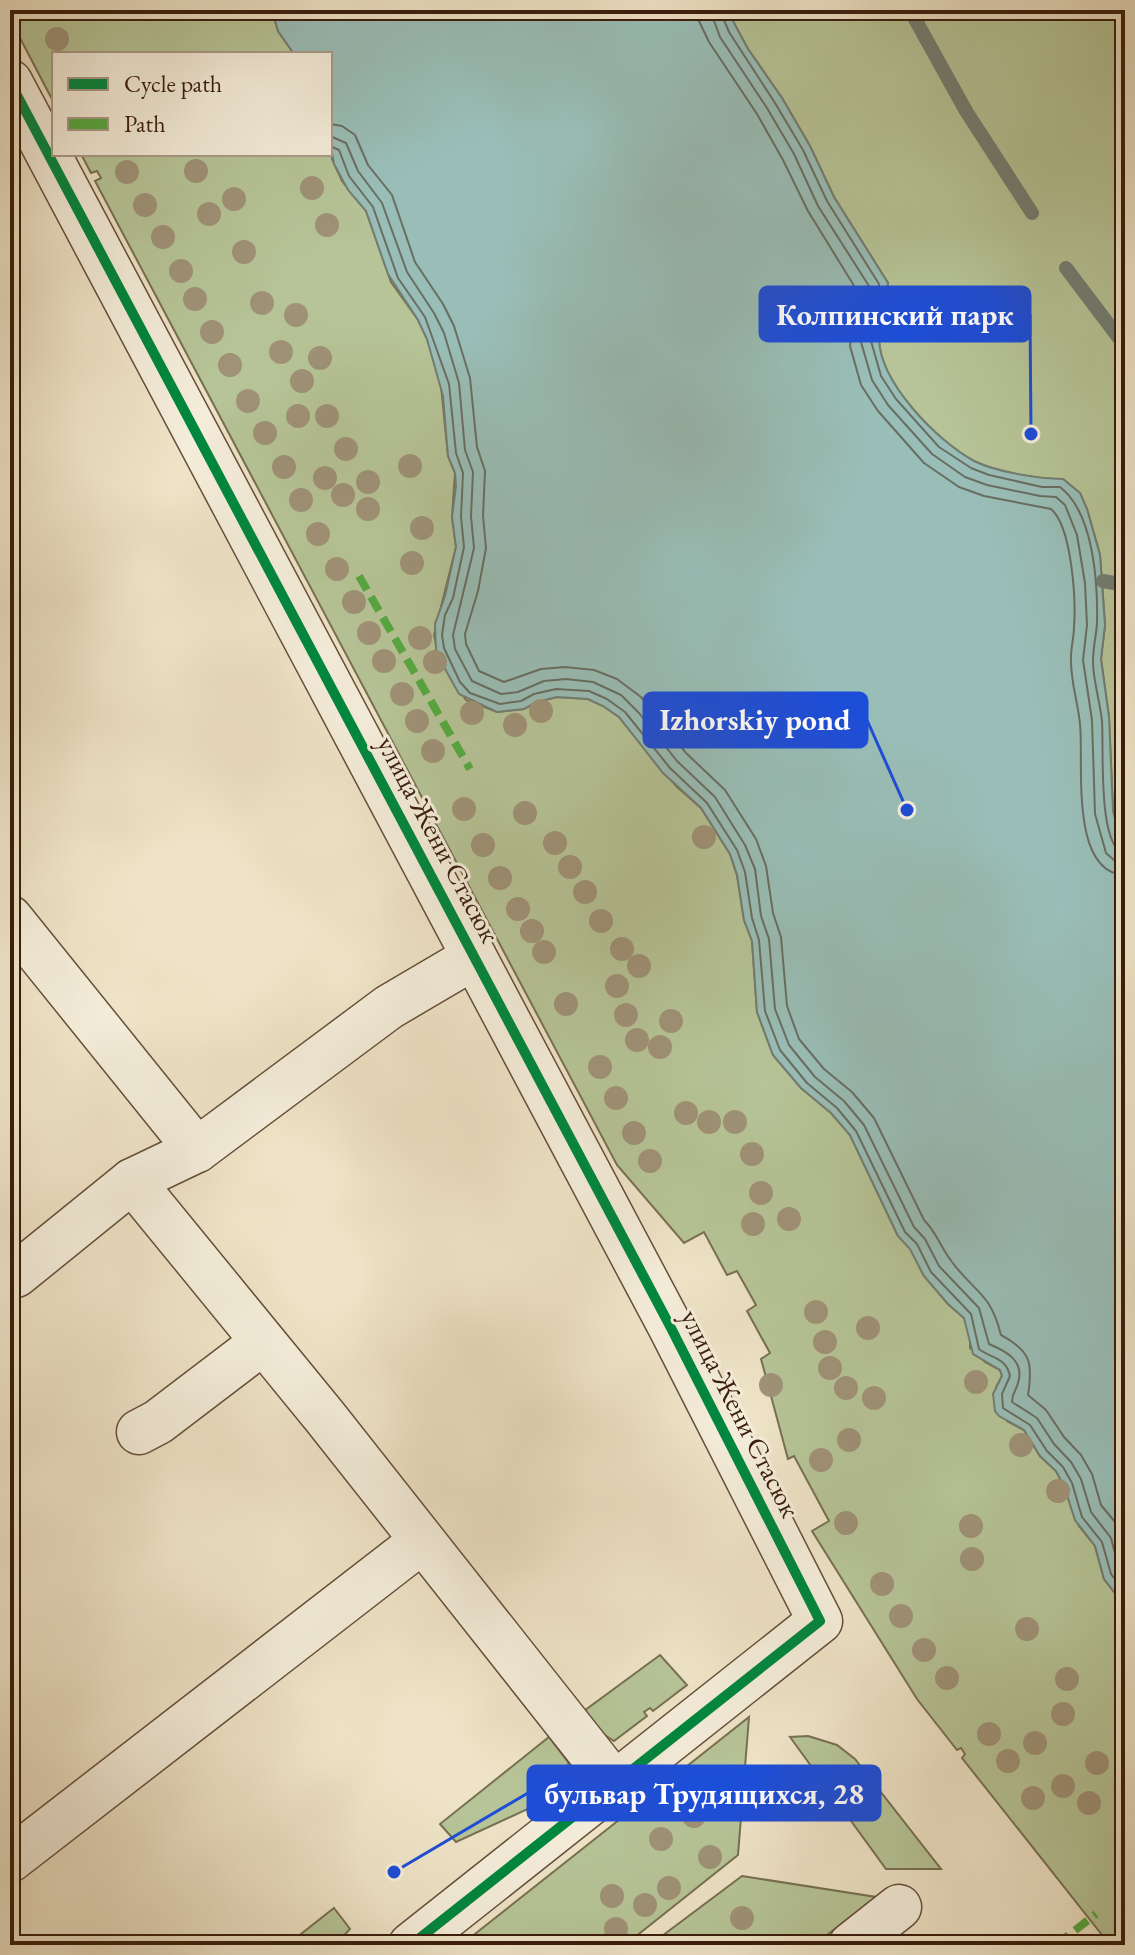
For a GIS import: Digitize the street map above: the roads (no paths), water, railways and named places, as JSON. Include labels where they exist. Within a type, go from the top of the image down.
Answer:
[{"type":"street","name":"улица Жени Стасюк","points":[[10,82],[671,1328],[820,1621],[615,1784]]},
{"type":"street","points":[[10,918],[197,1150]]},
{"type":"street","points":[[16,1275],[132,1181],[197,1150],[389,1007],[474,957]]},
{"type":"street","points":[[132,1181],[615,1784],[411,1945]]},
{"type":"street","points":[[139,1432],[158,1422],[263,1342]]},
{"type":"street","points":[[10,1860],[422,1541]]},
{"type":"street","points":[[851,1945],[899,1907]]},
{"type":"water","points":[[272,10],[727,10],[810,146],[834,197],[888,283],[879,338],[882,355],[899,391],[944,440],[974,461],[1018,474],[1063,479],[1080,493],[1100,555],[1105,625],[1101,659],[1109,717],[1113,811],[1125,855],[1125,1606],[1104,1579],[1095,1546],[1075,1520],[1056,1471],[1040,1456],[1024,1430],[995,1411],[993,1394],[1002,1376],[1000,1370],[973,1354],[964,1318],[924,1276],[910,1249],[898,1236],[850,1135],[831,1113],[801,1088],[773,1055],[757,1012],[752,941],[744,920],[737,875],[730,854],[701,808],[663,773],[619,717],[603,706],[588,699],[557,697],[524,709],[497,712],[459,694],[439,658],[435,624],[456,547],[452,517],[455,473],[448,456],[443,396],[427,339],[388,274],[366,211],[348,190],[334,164],[332,52],[293,52],[278,31]]},
{"type":"waterway","points":[[910,10],[966,111],[1032,213]]},
{"type":"waterway","points":[[1066,268],[1125,346]]},
{"type":"waterway","points":[[1103,581],[1125,585]]},
{"type":"place","name":"Колпинский парк","points":[[1031,434]]},
{"type":"place","name":"Izhorskiy pond","points":[[907,810]]},
{"type":"place","name":"бульвар Трудящихся, 28","points":[[394,1872]]}]
